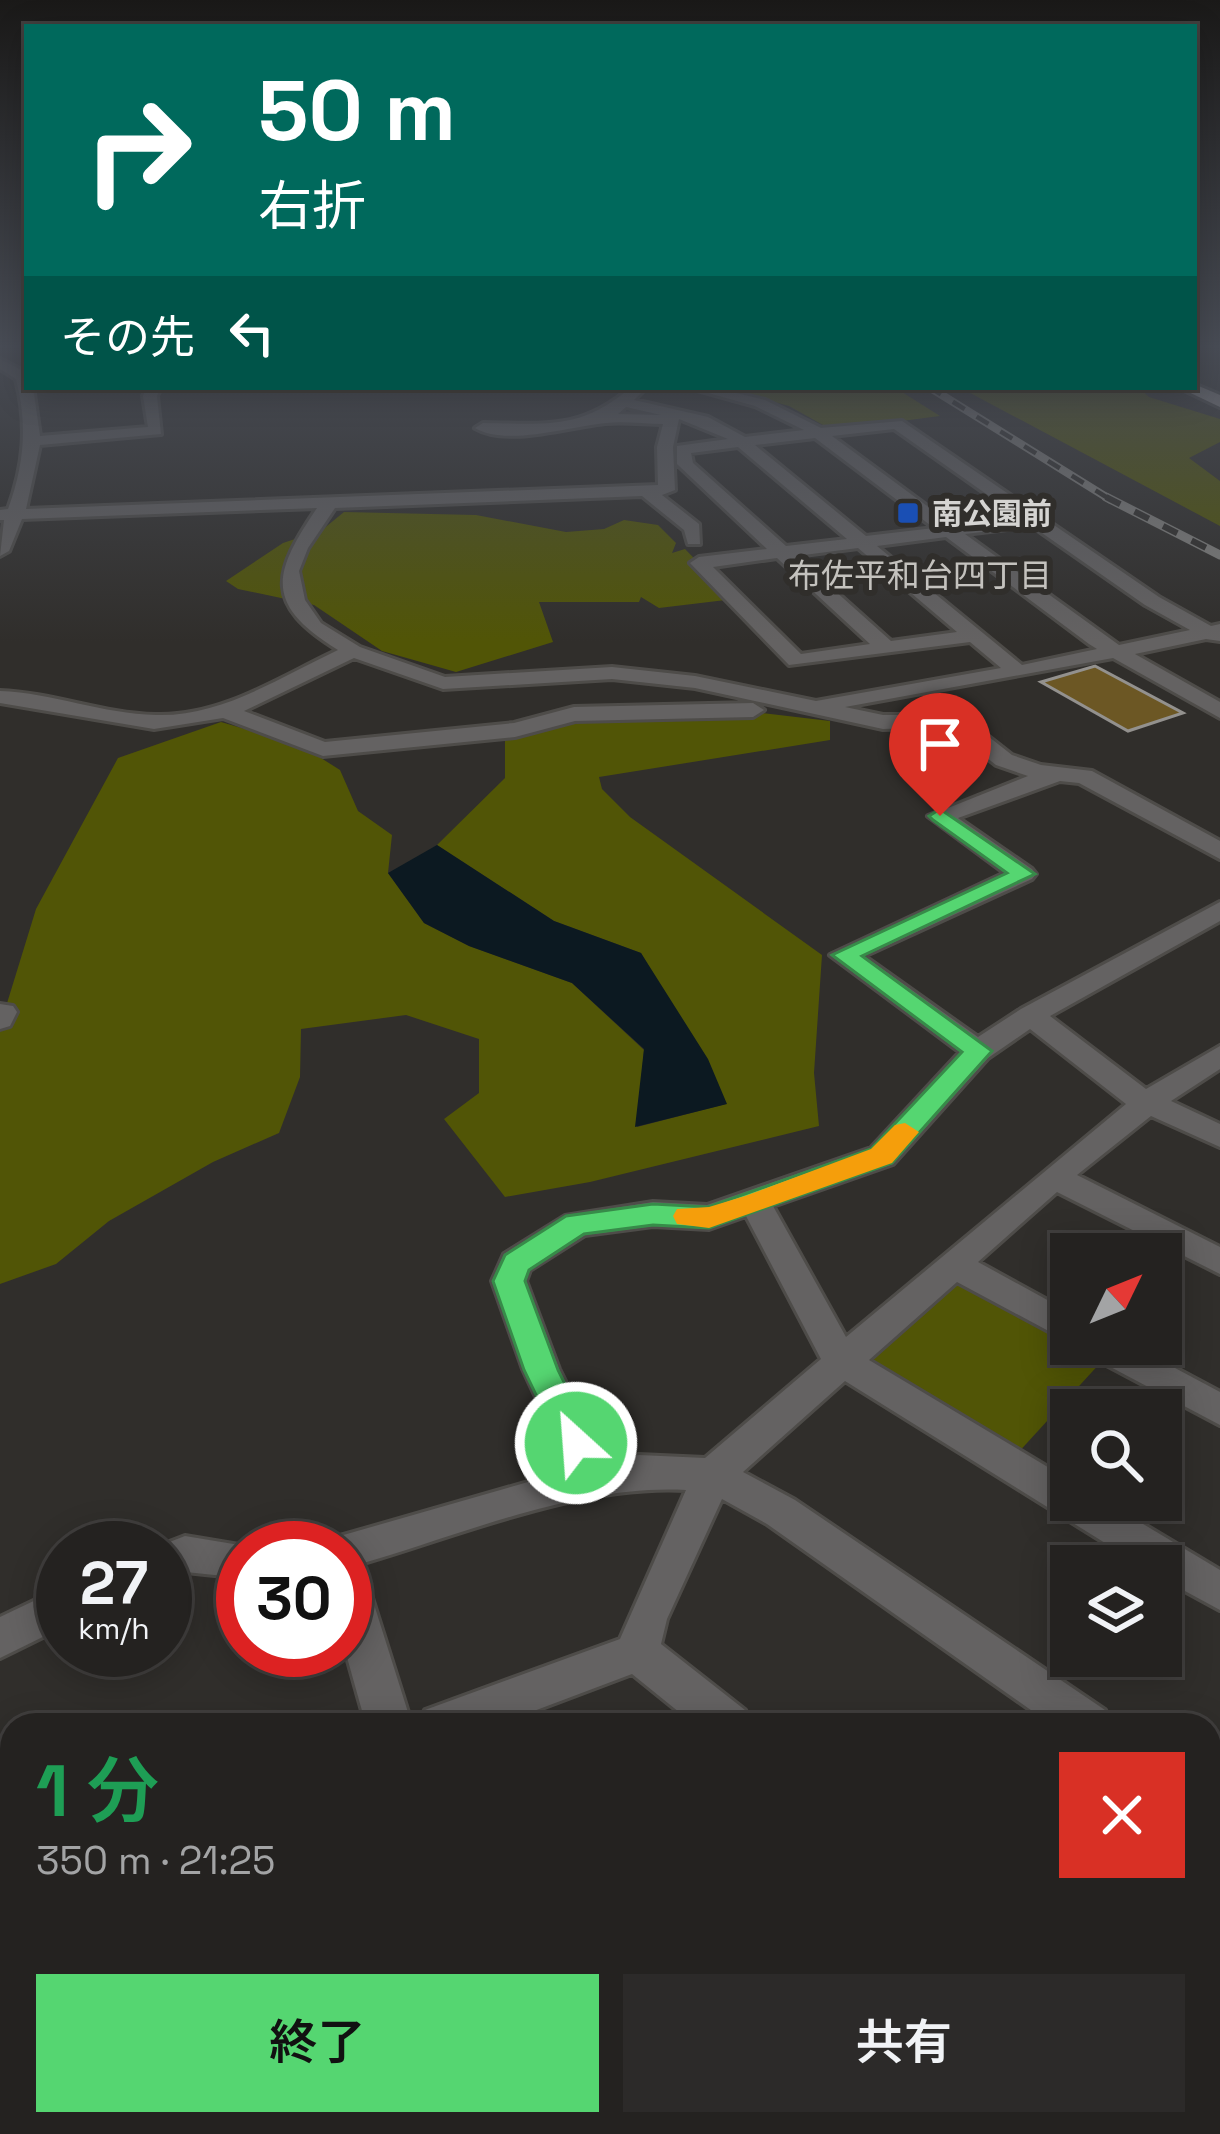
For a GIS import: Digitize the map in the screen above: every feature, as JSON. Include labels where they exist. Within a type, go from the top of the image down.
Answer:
[{"type":"street","points":[[0,551],[8,515],[30,483],[33,444]]},
{"type":"street","points":[[8,515],[667,490],[665,444]]},
{"type":"street","points":[[729,444],[683,449],[685,464],[886,648]]},
{"type":"street","points":[[744,444],[1018,672]]},
{"type":"street","points":[[832,444],[1116,652],[1220,711]]},
{"type":"street","points":[[925,444],[1152,601],[1216,634]]},
{"type":"street","points":[[646,491],[693,528],[694,540]]},
{"type":"street","points":[[328,505],[290,571],[295,600],[314,627],[353,651],[443,683],[613,673],[694,682],[908,724],[953,720],[1004,760],[1084,776],[1220,851]]},
{"type":"street","points":[[976,635],[796,661],[699,563],[1036,520]]},
{"type":"street","points":[[222,710],[322,749],[515,730],[574,714],[807,707],[1216,634]]},
{"type":"street","points":[[0,697],[52,699],[157,722],[222,710],[353,651]]},
{"type":"street","points":[[978,1051],[844,955],[1023,874],[940,816],[1060,773]]},
{"type":"street","points":[[594,1479],[533,1347],[509,1281],[516,1263],[577,1224],[653,1214],[709,1217],[882,1156],[978,1051],[1031,1015],[1220,910]]},
{"type":"street","points":[[1031,1015],[1094,1071],[1220,1137]]},
{"type":"street","points":[[638,1652],[646,1619],[713,1475],[1054,1178],[1148,1102],[1220,1055]]},
{"type":"street","points":[[1054,1178],[1220,1262]]},
{"type":"street","points":[[755,1203],[842,1361],[1220,1592]]},
{"type":"street","points":[[953,1264],[1050,1317]]},
{"type":"street","points":[[1138,1365],[1220,1410]]},
{"type":"street","points":[[372,1543],[594,1479],[639,1471],[713,1475],[781,1512],[1072,1713]]},
{"type":"street","points":[[0,1639],[36,1620]]},
{"type":"street","points":[[473,1713],[638,1652]]},
{"type":"street","points":[[638,1652],[713,1713]]},
{"type":"street","points":[[372,1669],[385,1713]]},
{"type":"shaded area","points":[[1065,444],[1217,444],[1189,458],[1220,481],[1220,526]]},
{"type":"shaded area","points":[[344,512],[476,515],[566,532],[604,529],[624,520],[658,525],[676,543],[672,553],[685,549],[734,599],[659,608],[641,597],[639,602],[539,602],[553,642],[456,672],[382,651],[314,605],[238,589],[226,581],[283,543],[322,530]]},
{"type":"shaded area","points":[[685,704],[830,721],[830,740],[599,777],[602,789],[630,817],[822,955],[814,1073],[819,1126],[590,1182],[505,1197],[444,1119],[479,1093],[479,1039],[406,1015],[301,1029],[300,1077],[279,1133],[213,1162],[109,1221],[56,1264],[0,1284],[0,1026],[36,909],[118,758],[221,722],[302,746],[340,770],[358,811],[392,835],[388,873],[424,923],[469,946],[572,983],[644,1050],[637,1127],[726,1104],[641,953],[554,921],[437,845],[505,778],[505,738],[572,710]]},
{"type":"shaded area","points":[[437,845],[554,921],[641,953],[708,1059],[727,1104],[635,1127],[644,1049],[572,983],[469,946],[424,923],[388,873]]},
{"type":"shaded area","points":[[951,1285],[966,1286],[1050,1332],[1050,1365],[1098,1365],[1076,1389],[1050,1389],[1050,1418],[1015,1456],[872,1368],[870,1360]]},
{"type":"building","points":[[1095,666],[1183,713],[1128,731],[1041,682]]},
{"type":"railway","points":[[1020,444],[1107,497]]},
{"type":"railway","points":[[1107,497],[1220,555]]},
{"type":"railway","points":[[1107,497],[1111,500]]},
{"type":"slow traffic","points":[[688,1216],[709,1217],[755,1203],[882,1156],[905,1132]]},
{"type":"place","name":"南公園前","points":[[908,513]]},
{"type":"district","name":"布佐平和台四丁目","points":[[920,576]]},
{"type":"route","points":[[576,1443],[541,1370],[509,1281],[516,1263],[577,1224],[653,1214],[709,1217],[882,1156],[978,1051],[844,955],[1023,874],[940,816]]}]
